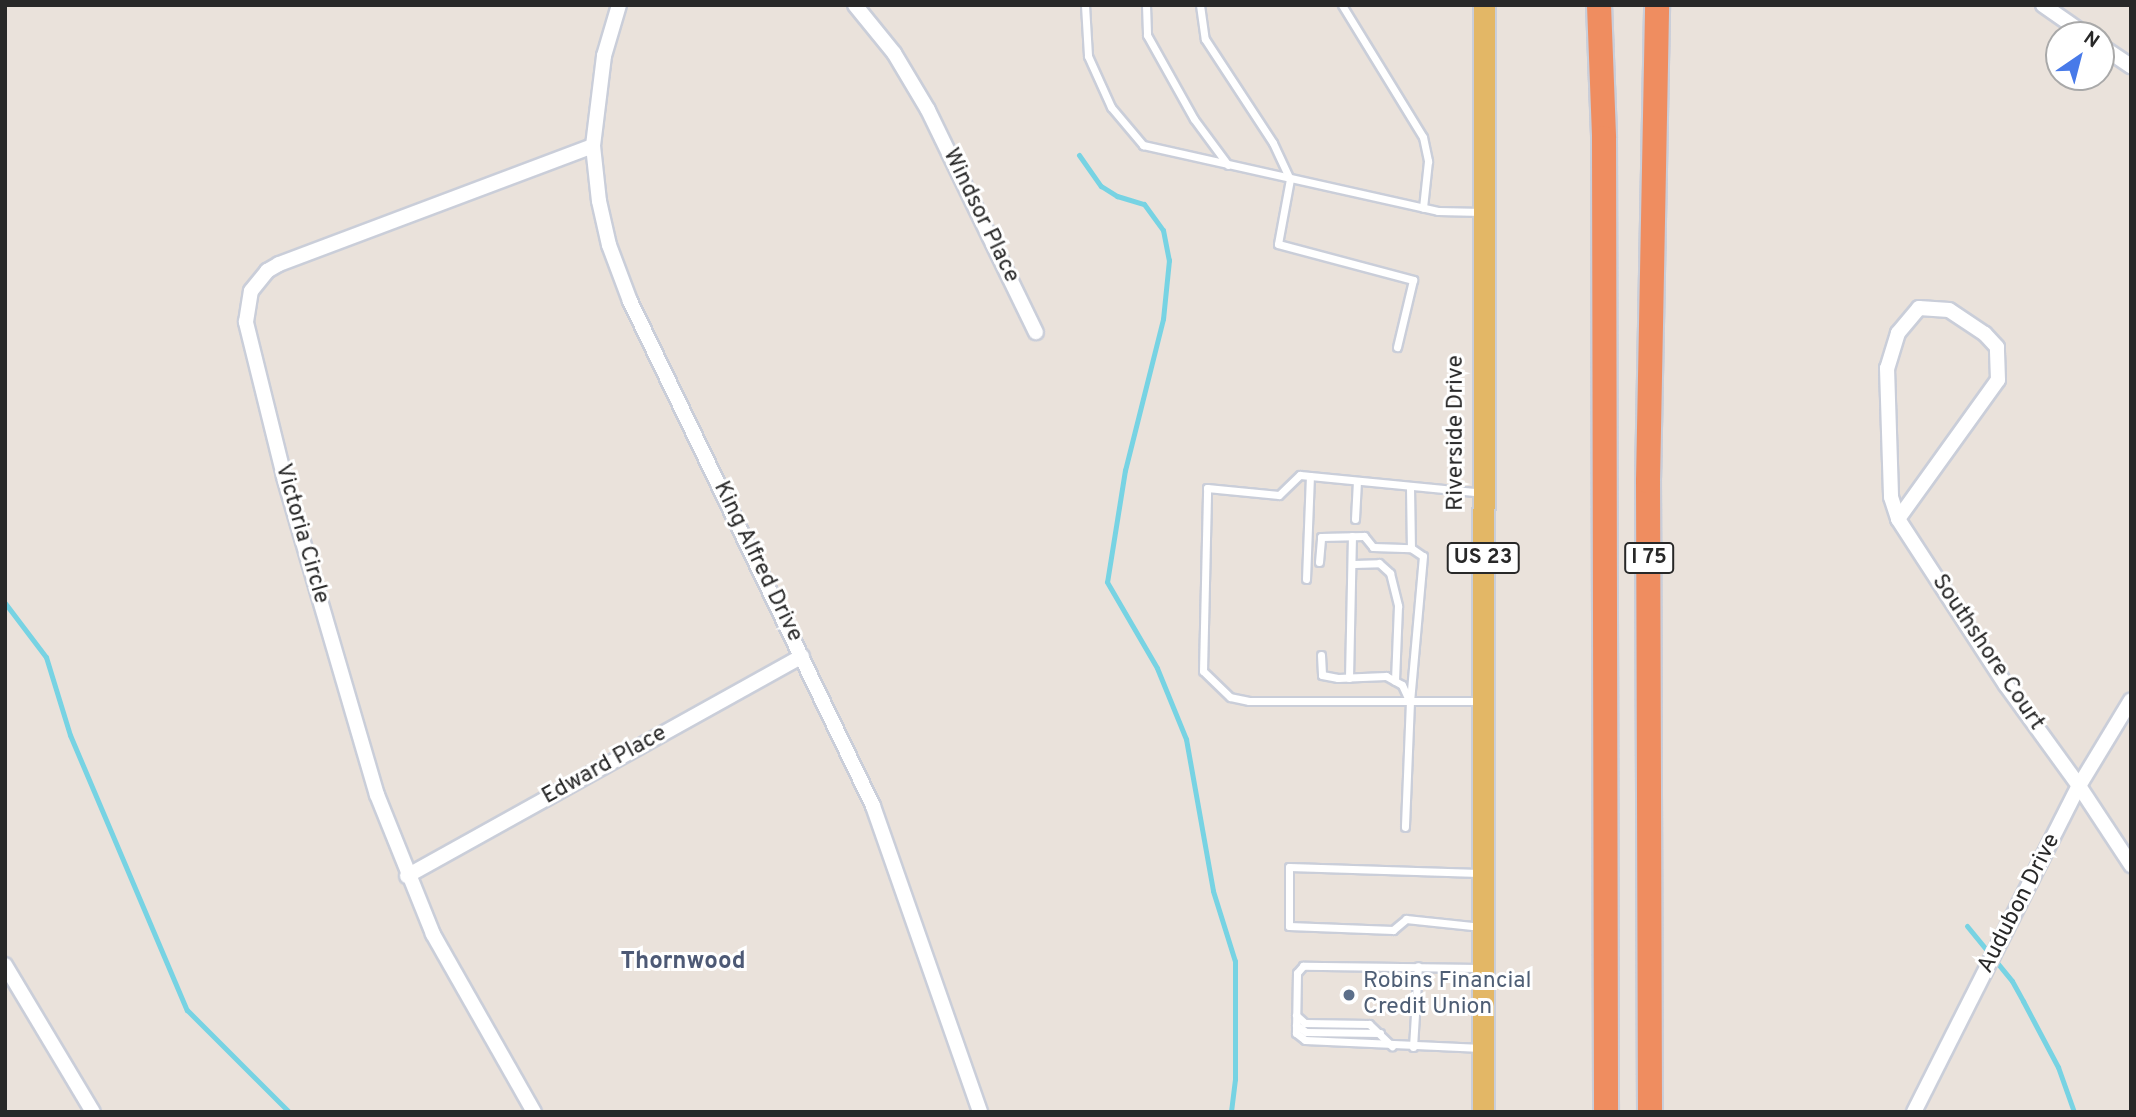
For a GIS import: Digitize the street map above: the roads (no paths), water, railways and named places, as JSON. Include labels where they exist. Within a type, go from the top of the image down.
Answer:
[{"type":"highway","name":"I 75","points":[[1599,5],[1604,138],[1606,1112]]},
{"type":"highway","name":"I 75","points":[[1650,1112],[1648,481],[1657,5]]},
{"type":"main road","name":"Riverside Drive","points":[[1483,1112],[1484,5]]},
{"type":"street","name":"King Alfred Drive","points":[[619,5],[604,56],[593,146],[599,201],[609,245],[630,301],[873,806],[981,1112]]},
{"type":"street","name":"Windsor Place","points":[[855,5],[894,54],[923,101],[1036,332]]},
{"type":"street","points":[[2043,5],[2066,21]]},
{"type":"street","points":[[2115,55],[2131,66]]},
{"type":"street","name":"Victoria Circle","points":[[534,1112],[459,984],[407,876],[377,795],[284,476],[248,340],[246,321],[251,291],[267,271],[279,264],[593,146]]},
{"type":"street","name":"Southshore Court","points":[[1898,519],[1998,380],[1997,347],[1985,334],[1949,310],[1919,308],[1898,333],[1887,368],[1889,474],[1891,497],[1898,519],[2006,685],[2079,786],[2131,865]]},
{"type":"street","name":"Edward Place","points":[[407,876],[802,656]]},
{"type":"street","name":"Audubon Drive","points":[[1914,1112],[2079,786],[2131,700]]},
{"type":"street","points":[[5,965],[93,1112]]},
{"type":"lane","points":[[1085,5],[1088,56],[1111,107],[1143,145],[1423,208],[1483,212]]},
{"type":"lane","points":[[1146,5],[1147,35],[1194,119],[1228,165]]},
{"type":"lane","points":[[1200,5],[1205,39],[1273,144],[1290,179],[1278,244],[1413,280],[1396,347]]},
{"type":"lane","points":[[1342,5],[1423,138],[1428,161],[1423,208]]},
{"type":"lane","points":[[1483,493],[1300,475],[1279,495],[1207,488],[1203,671],[1230,697],[1248,701],[1483,701]]},
{"type":"lane","points":[[1306,579],[1310,476]]},
{"type":"lane","points":[[1355,519],[1356,481]]},
{"type":"lane","points":[[1410,486],[1411,548]]},
{"type":"lane","points":[[1349,678],[1354,564],[1352,536]]},
{"type":"lane","points":[[1319,562],[1321,537],[1364,536],[1373,547],[1411,548],[1423,556],[1409,701],[1405,827]]},
{"type":"lane","points":[[1354,564],[1380,563],[1390,573],[1398,606],[1395,681]]},
{"type":"lane","points":[[1321,656],[1322,674],[1349,678],[1387,676],[1402,685],[1409,701]]},
{"type":"lane","points":[[1483,874],[1289,867],[1289,926],[1393,930],[1406,919],[1483,927]]},
{"type":"lane","points":[[1483,969],[1418,966],[1301,967],[1297,973],[1296,1014],[1297,1036],[1302,1040],[1483,1048]]},
{"type":"lane","points":[[1413,1047],[1418,966]]},
{"type":"lane","points":[[1296,1014],[1305,1023],[1369,1024],[1392,1046]]},
{"type":"lane","points":[[1296,1025],[1306,1032],[1380,1034]]},
{"type":"waterway","points":[[1079,155],[1101,186],[1117,196],[1144,204],[1163,230],[1169,260],[1163,319],[1125,470],[1107,582],[1157,668],[1186,739],[1213,891],[1235,961],[1235,1079],[1231,1112]]},
{"type":"waterway","points":[[5,603],[46,657],[70,735],[187,1010],[289,1112]]},
{"type":"waterway","points":[[1967,926],[2012,981],[2058,1067],[2074,1112]]},
{"type":"place","name":"Robins Financial Credit Union","points":[[1349,995]]},
{"type":"district","name":"Thornwood","points":[[683,963]]}]
